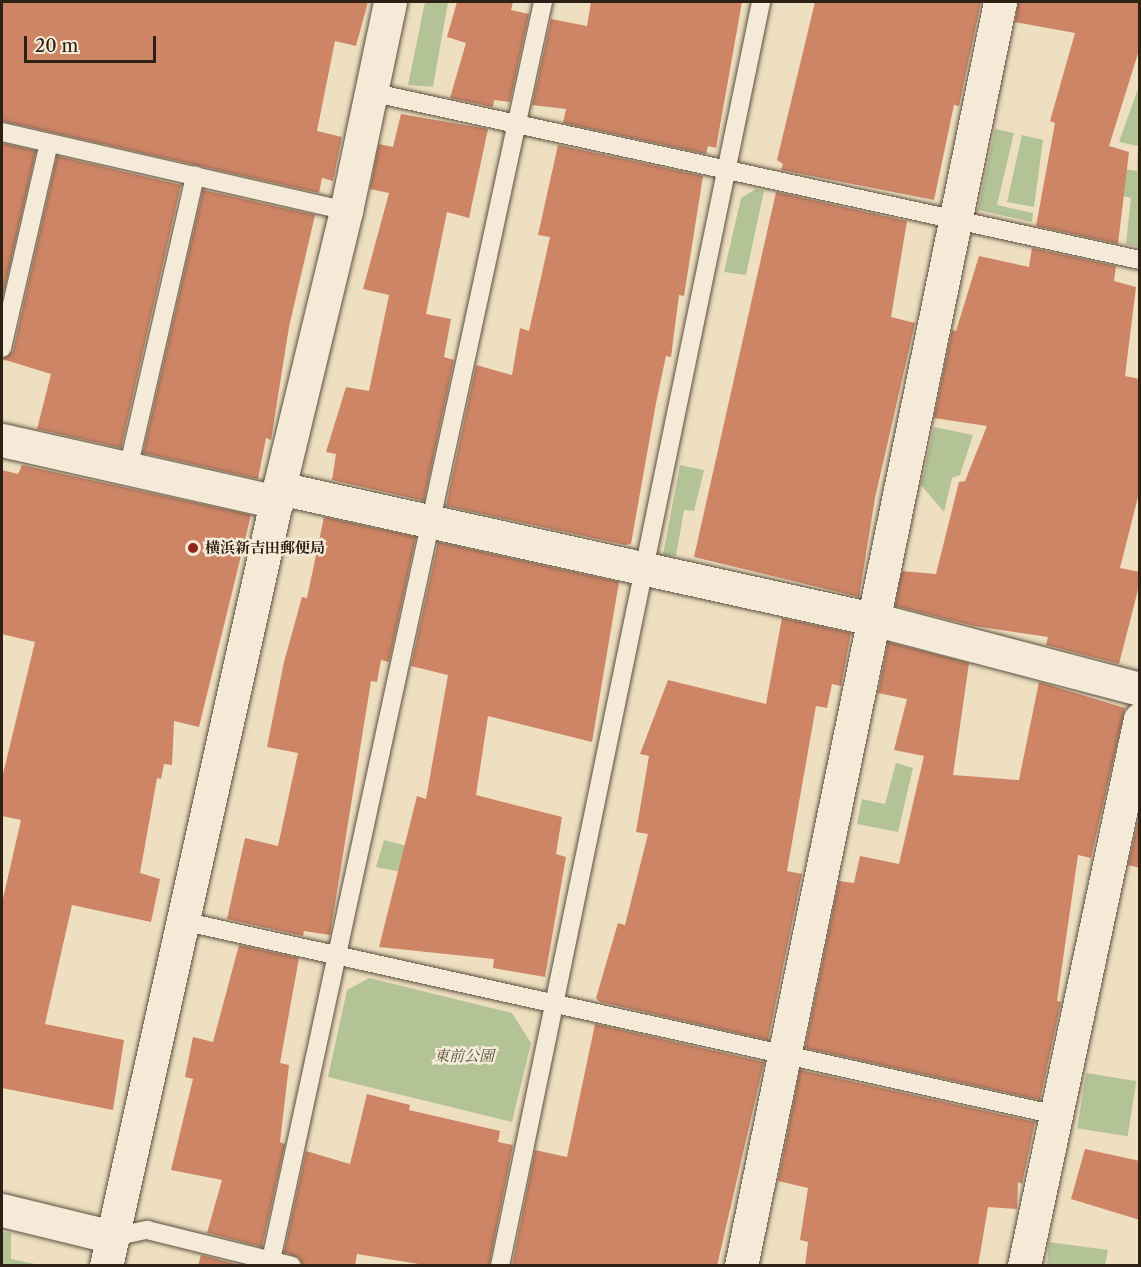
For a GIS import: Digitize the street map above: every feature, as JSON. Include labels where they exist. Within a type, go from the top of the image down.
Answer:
[{"type":"street","points":[[2,1210],[110,1251],[278,495],[346,211],[390,2]]},
{"type":"street","points":[[741,1266],[999,2]]},
{"type":"street","points":[[2,440],[128,469],[430,521],[873,619],[1140,689]]},
{"type":"street","points":[[1024,1266],[1140,719]]},
{"type":"lane","points":[[271,1260],[543,2]]},
{"type":"lane","points":[[500,1266],[761,2]]},
{"type":"lane","points":[[370,92],[1140,260]]},
{"type":"lane","points":[[2,132],[346,211]]},
{"type":"lane","points":[[2,348],[49,143]]},
{"type":"lane","points":[[128,469],[195,176]]},
{"type":"lane","points":[[182,921],[1056,1115]]},
{"type":"lane","points":[[110,1251],[147,1230],[292,1266]]},
{"type":"green space","points":[[425,2],[448,2],[433,87],[408,85]]},
{"type":"green space","points":[[1139,86],[1139,247],[1126,244],[1131,198],[1109,193],[1117,168],[1137,171],[1138,146],[1119,142]]},
{"type":"green space","points":[[995,129],[1014,133],[997,205],[1033,213],[1032,222],[978,210]]},
{"type":"green space","points":[[1022,135],[1043,140],[1034,207],[1007,202]]},
{"type":"green space","points":[[756,189],[764,191],[746,275],[724,272],[741,198]]},
{"type":"green space","points":[[934,427],[973,435],[960,475],[952,478],[944,512],[921,485]]},
{"type":"green space","points":[[680,465],[704,470],[694,511],[684,510],[676,556],[663,555]]},
{"type":"green space","points":[[896,763],[913,768],[898,832],[857,824],[862,799],[885,804]]},
{"type":"green space","points":[[384,840],[460,859],[455,882],[376,867]]},
{"type":"green space","name":"東前公園","points":[[369,978],[512,1013],[531,1043],[512,1122],[328,1077],[347,990]]},
{"type":"green space","points":[[1086,1073],[1136,1081],[1128,1136],[1077,1128]]},
{"type":"green space","points":[[2,1232],[11,1233],[11,1259],[40,1265],[2,1265]]},
{"type":"green space","points":[[1049,1242],[1108,1250],[1105,1265],[1047,1265]]},
{"type":"building","points":[[2,2],[368,2],[356,46],[335,41],[317,131],[342,137],[333,181],[322,178],[319,193],[2,121]]},
{"type":"building","points":[[457,2],[513,2],[511,10],[529,14],[510,102],[494,100],[493,107],[450,98],[466,43],[447,37]]},
{"type":"building","points":[[591,2],[742,2],[716,148],[708,146],[706,154],[563,123],[566,109],[532,105],[551,19],[587,26]]},
{"type":"building","points":[[815,2],[981,2],[959,106],[954,105],[934,200],[781,170],[783,164],[777,160]]},
{"type":"building","points":[[1018,2],[1140,2],[1140,47],[1109,146],[1129,152],[1118,244],[1036,226],[1055,123],[1050,121],[1075,33],[1015,22]]},
{"type":"building","points":[[401,114],[488,129],[469,218],[447,212],[426,314],[451,319],[444,357],[454,360],[424,501],[332,480],[336,454],[326,452],[346,387],[369,391],[389,295],[363,289],[389,193],[370,189],[379,144],[393,147]]},
{"type":"building","points":[[2,143],[36,151],[2,300]]},
{"type":"building","points":[[558,145],[703,176],[684,296],[679,295],[671,357],[666,356],[631,544],[625,545],[446,506],[476,365],[512,375],[520,328],[529,331],[550,237],[538,235]]},
{"type":"building","points":[[57,156],[181,185],[121,448],[37,429],[51,374],[2,359],[13,351]]},
{"type":"building","points":[[203,190],[315,215],[289,327],[271,440],[266,438],[258,479],[143,453]]},
{"type":"building","points":[[776,192],[907,221],[891,317],[915,323],[875,498],[859,597],[694,557]]},
{"type":"building","points":[[1032,248],[1116,266],[1114,281],[1136,287],[1125,376],[1140,379],[1140,489],[1120,568],[1140,572],[1140,582],[1119,664],[1046,645],[1048,637],[974,626],[895,606],[902,571],[936,574],[959,482],[965,481],[987,426],[934,418],[952,330],[956,331],[979,256],[1029,267]]},
{"type":"building","points":[[22,465],[251,515],[199,727],[174,721],[172,765],[164,764],[161,779],[157,778],[140,873],[160,879],[151,922],[72,905],[45,1024],[124,1040],[113,1110],[2,1088],[2,903],[21,820],[2,816],[2,778],[35,642],[2,634],[2,470],[18,474]]},
{"type":"building","points":[[324,517],[416,537],[389,662],[381,660],[377,682],[371,681],[330,935],[304,931],[303,936],[227,919],[245,838],[278,846],[298,753],[267,747],[284,662],[302,597],[307,598]]},
{"type":"building","points":[[438,542],[619,582],[592,742],[488,716],[476,795],[562,817],[556,854],[566,857],[545,977],[493,968],[494,959],[379,947],[417,796],[426,799],[448,675],[411,666]]},
{"type":"building","points":[[782,618],[851,633],[841,686],[832,684],[827,708],[816,706],[787,871],[802,874],[768,1040],[600,1002],[596,998],[618,923],[625,925],[648,834],[636,832],[649,756],[640,754],[668,680],[766,704]]},
{"type":"building","points":[[888,642],[969,663],[953,775],[1019,780],[1039,682],[1125,708],[1091,858],[1078,855],[1057,1001],[1061,1002],[1040,1100],[805,1048],[839,881],[854,883],[860,856],[899,864],[924,756],[894,750],[907,699],[878,693]]},
{"type":"building","points":[[1140,812],[1140,868],[1128,865]]},
{"type":"building","points":[[239,945],[299,958],[280,1063],[289,1065],[280,1142],[285,1144],[262,1247],[207,1233],[222,1180],[171,1170],[193,1079],[185,1077],[193,1037],[213,1042]]},
{"type":"building","points":[[595,1024],[764,1062],[717,1266],[512,1266],[535,1150],[567,1157]]},
{"type":"building","points":[[800,1070],[1035,1122],[1022,1184],[1018,1182],[1017,1209],[988,1207],[978,1266],[805,1266],[808,1242],[800,1240],[808,1188],[778,1181]]},
{"type":"building","points":[[367,1094],[410,1105],[409,1110],[500,1131],[498,1142],[513,1145],[489,1266],[431,1266],[357,1254],[355,1266],[303,1266],[299,1258],[284,1252],[306,1151],[350,1164]]},
{"type":"building","points":[[1085,1149],[1140,1161],[1140,1220],[1071,1199]]},
{"type":"building","points":[[201,1255],[243,1266],[198,1266]]},
{"type":"place","name":"横浜新吉田郵便局","points":[[193,548]]}]
